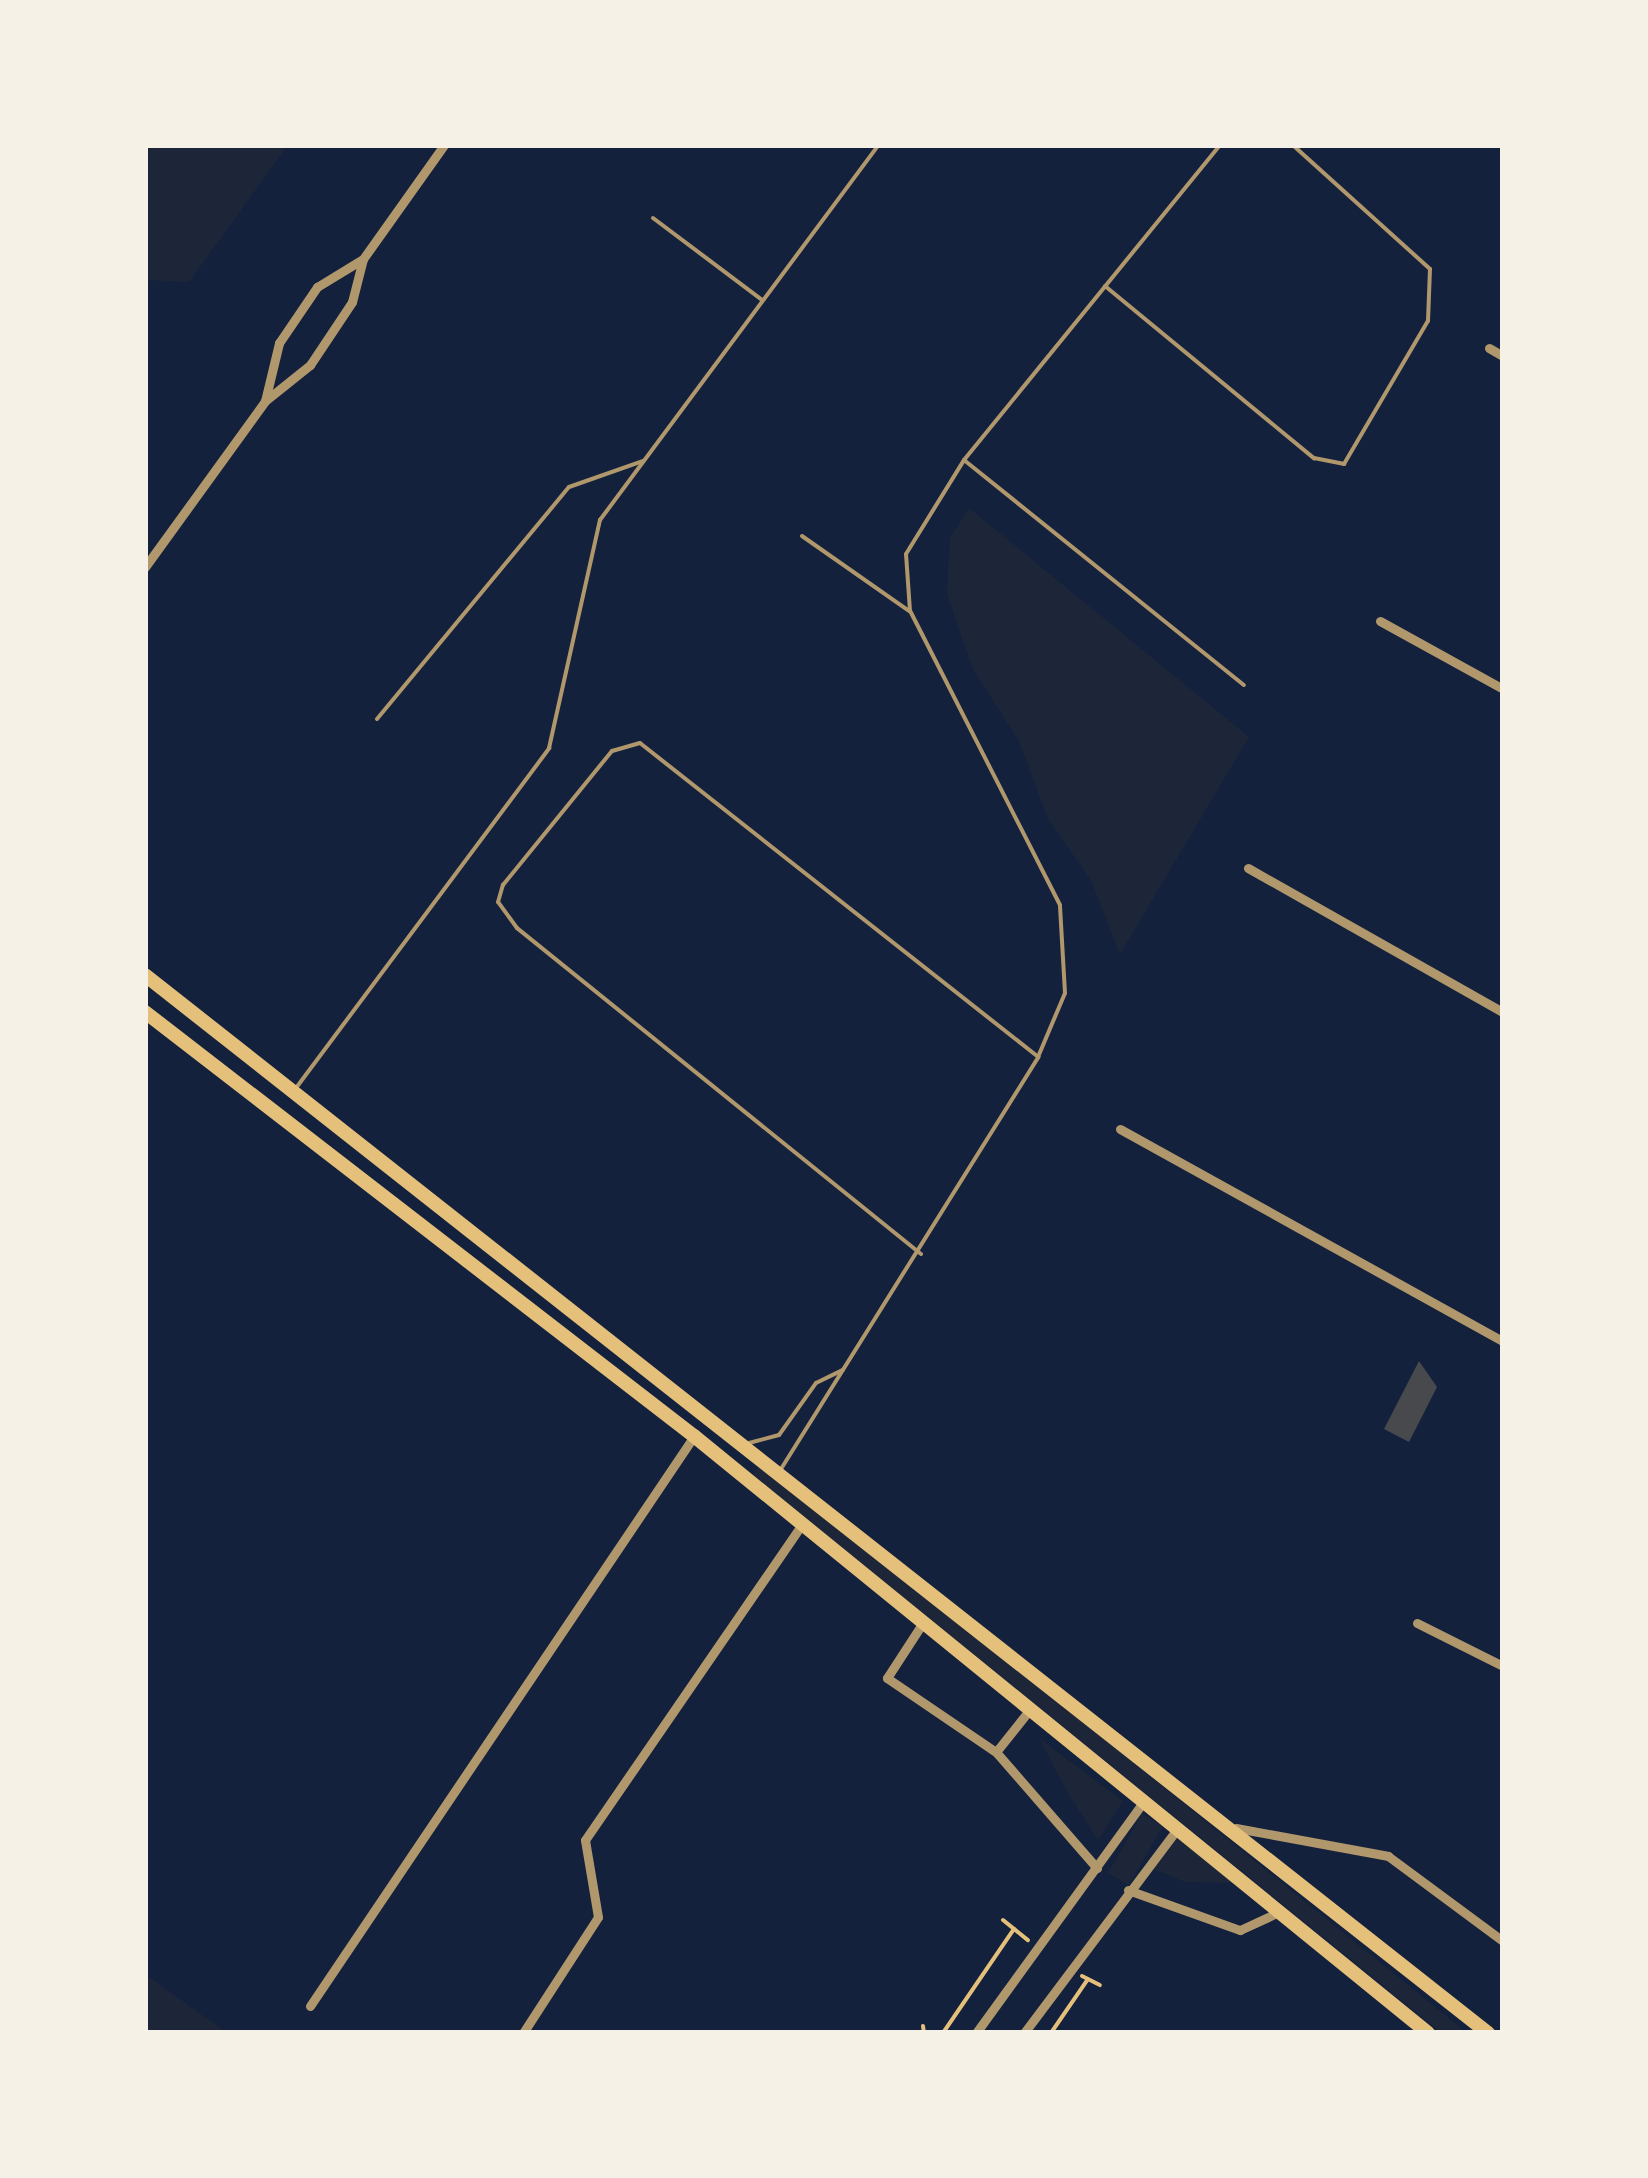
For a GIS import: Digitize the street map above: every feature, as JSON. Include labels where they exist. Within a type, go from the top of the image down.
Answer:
[{"type":"main road","points":[[145,975],[1236,1828],[1488,2033]]},
{"type":"main road","points":[[145,1012],[804,1523],[1428,2033]]},
{"type":"street","points":[[264,401],[279,343],[316,288],[362,259],[444,145]]},
{"type":"street","points":[[145,568],[264,401],[310,365],[352,302],[362,259]]},
{"type":"street","points":[[1489,348],[1503,356]]},
{"type":"street","points":[[1380,621],[1503,689]]},
{"type":"street","points":[[1248,868],[1503,1012]]},
{"type":"street","points":[[1120,1129],[1503,1340]]},
{"type":"street","points":[[310,2006],[694,1436]]},
{"type":"street","points":[[523,2033],[598,1917],[584,1843],[804,1523]]},
{"type":"street","points":[[924,1621],[888,1678],[996,1752],[1097,1868]]},
{"type":"street","points":[[1416,1623],[1503,1666]]},
{"type":"street","points":[[996,1752],[1030,1708]]},
{"type":"street","points":[[976,2033],[1144,1801]]},
{"type":"street","points":[[1024,2033],[1178,1828]]},
{"type":"street","points":[[1236,1828],[1388,1856],[1502,1938]]},
{"type":"street","points":[[1128,1890],[1240,1930],[1280,1912]]},
{"type":"lane","points":[[294,1091],[548,748],[572,673],[592,536],[643,460],[878,145]]},
{"type":"lane","points":[[780,1470],[920,1254],[1038,1057],[1065,993],[1060,906],[910,611],[903,574],[914,529],[964,460],[1220,145]]},
{"type":"lane","points":[[1105,286],[1334,466],[1352,457],[1428,321],[1426,260],[1293,145]]},
{"type":"lane","points":[[653,218],[761,300]]},
{"type":"lane","points":[[377,719],[569,488],[643,460]]},
{"type":"lane","points":[[964,460],[1244,686]]},
{"type":"lane","points":[[802,536],[910,611]]},
{"type":"lane","points":[[920,1254],[516,928],[498,902],[612,751],[630,741],[1038,1057]]},
{"type":"lane","points":[[744,1443],[779,1435],[816,1383],[847,1368]]},
{"type":"path","points":[[943,2033],[1014,1929]]},
{"type":"path","points":[[1052,2033],[1088,1979]]},
{"type":"path","points":[[923,2026],[924,2033]]},
{"type":"shaded area","points":[[145,145],[288,145],[189,282],[145,280]]},
{"type":"shaded area","points":[[969,508],[1249,737],[1120,954],[1091,880],[1048,819],[1019,741],[973,669],[947,595],[950,538]]},
{"type":"shaded area","points":[[762,1462],[1467,2033],[1442,2033],[752,1474]]},
{"type":"shaded area","points":[[1040,1739],[1123,1801],[1098,1840],[1066,1790]]},
{"type":"shaded area","points":[[1142,1814],[1163,1826],[1129,1885],[1108,1873]]},
{"type":"shaded area","points":[[1178,1836],[1235,1883],[1185,1882],[1148,1867]]},
{"type":"shaded area","points":[[145,1974],[227,2033],[145,2033]]},
{"type":"building","points":[[1419,1361],[1437,1387],[1409,1442],[1384,1429]]}]
